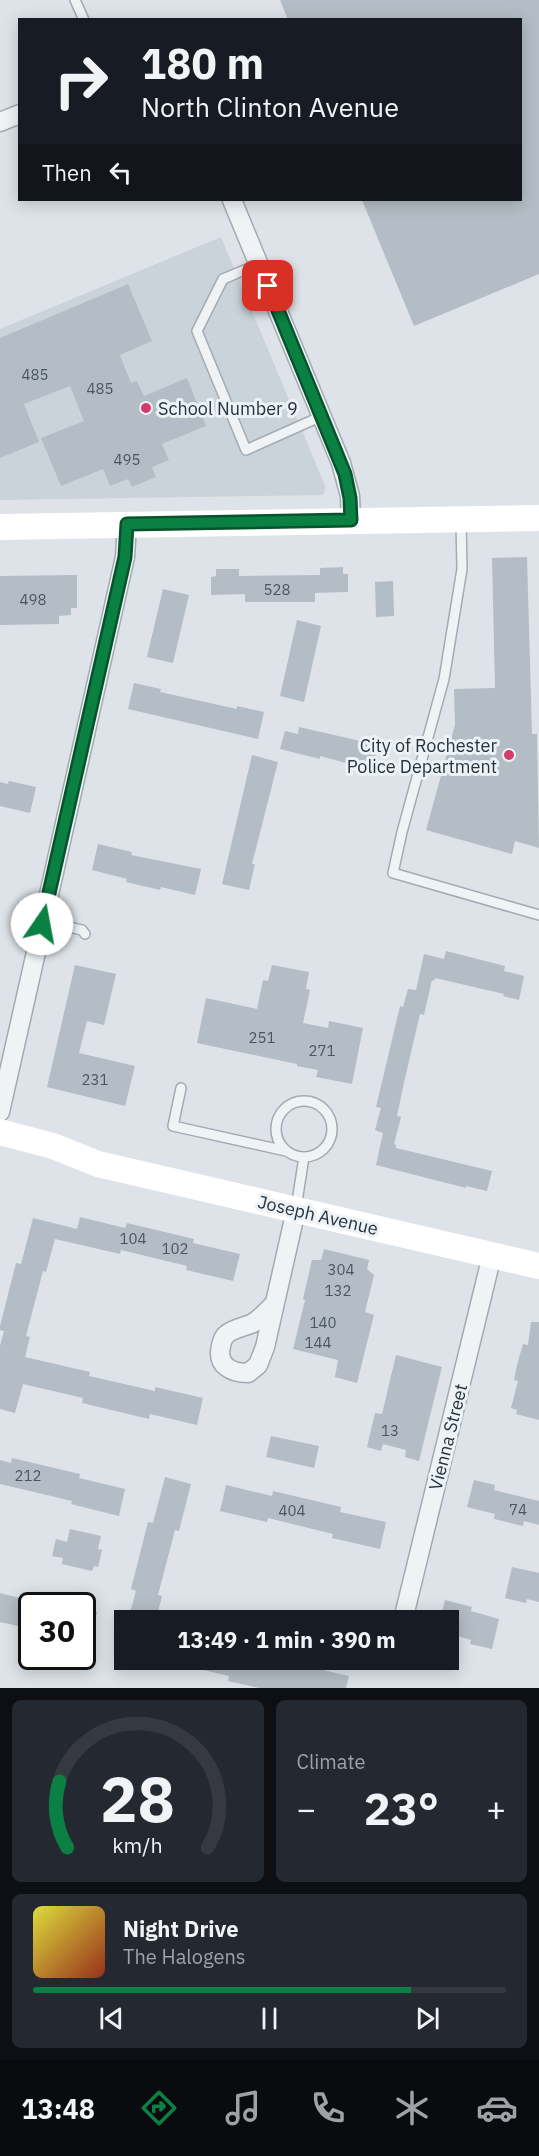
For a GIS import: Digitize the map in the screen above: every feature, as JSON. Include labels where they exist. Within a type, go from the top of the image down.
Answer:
[{"type":"main road","points":[[0,527],[539,518]]},
{"type":"main road","name":"Joseph Avenue","points":[[0,1132],[46,1144],[98,1164],[539,1266]]},
{"type":"main road","name":"Joseph Avenue","points":[[0,1150],[63,1161],[98,1164]]},
{"type":"street","points":[[0,122],[18,115]]},
{"type":"street","points":[[232,201],[345,474],[350,498],[351,520]]},
{"type":"street","points":[[0,1112],[125,557],[127,524]]},
{"type":"street","points":[[274,1304],[296,1210]]},
{"type":"street","name":"Vienna Street","points":[[405,1610],[492,1255]]},
{"type":"lane","points":[[75,0],[83,18]]},
{"type":"lane","points":[[259,264],[223,279],[197,331],[246,450],[321,416]]},
{"type":"lane","points":[[461,519],[462,569],[444,679],[393,873],[539,915]]},
{"type":"lane","points":[[42,924],[66,929]]},
{"type":"lane","points":[[182,1088],[173,1126],[288,1152],[300,1157],[317,1154],[330,1140],[331,1121],[327,1112],[320,1105],[301,1100],[292,1103],[279,1115],[276,1133],[278,1141],[288,1152]]},
{"type":"lane","points":[[296,1210],[304,1157]]},
{"type":"shaded area","name":"School Number 9","points":[[221,237],[326,488],[323,495],[0,500],[0,329]]},
{"type":"building","points":[[280,0],[539,0],[539,274],[414,326],[362,201],[522,201],[522,18],[287,18]]},
{"type":"building","points":[[128,284],[152,341],[120,355],[131,383],[137,381],[144,396],[187,378],[206,426],[162,444],[169,460],[152,467],[156,477],[132,487],[128,479],[110,486],[103,469],[61,486],[41,438],[84,421],[70,386],[24,404],[39,442],[0,458],[0,338]]},
{"type":"building","points":[[527,557],[532,734],[537,734],[539,848],[515,841],[512,854],[426,830],[455,725],[454,689],[495,688],[492,558]]},
{"type":"building","points":[[343,567],[343,574],[348,574],[348,592],[315,593],[315,602],[245,602],[245,594],[211,595],[211,577],[216,576],[216,569],[239,569],[239,576],[320,575],[320,568]]},
{"type":"building","points":[[77,575],[77,608],[71,608],[71,615],[59,616],[59,624],[0,625],[0,576]]},
{"type":"building","points":[[393,581],[394,616],[376,617],[375,582]]},
{"type":"building","points":[[163,589],[189,595],[173,663],[147,657]]},
{"type":"building","points":[[297,620],[321,626],[304,702],[280,696]]},
{"type":"building","points":[[134,683],[161,689],[160,692],[237,709],[237,706],[264,712],[258,739],[128,709]]},
{"type":"building","points":[[299,727],[378,745],[372,770],[320,756],[320,759],[280,749],[285,731],[298,734]]},
{"type":"building","points":[[252,755],[278,762],[252,864],[255,864],[249,890],[222,884]]},
{"type":"building","points":[[9,781],[36,787],[30,813],[0,806],[0,782],[8,784]]},
{"type":"building","points":[[98,844],[132,852],[131,855],[201,869],[195,895],[126,882],[127,879],[92,870]]},
{"type":"building","points":[[446,951],[505,966],[504,971],[524,976],[519,1000],[503,996],[504,994],[435,978],[434,981],[432,980],[424,1015],[420,1014],[405,1078],[397,1116],[401,1117],[394,1144],[396,1148],[492,1171],[487,1191],[466,1186],[466,1188],[376,1165],[383,1133],[375,1130],[381,1108],[376,1107],[400,1006],[403,1007],[408,989],[416,990],[424,954],[444,959]]},
{"type":"building","points":[[75,965],[116,974],[104,1025],[87,1021],[79,1053],[135,1066],[125,1106],[47,1087]]},
{"type":"building","points":[[272,965],[309,972],[306,989],[310,990],[303,1023],[328,1028],[329,1021],[363,1028],[352,1084],[316,1077],[318,1070],[297,1066],[297,1064],[197,1043],[206,998],[257,1009],[263,980],[268,981]]},
{"type":"building","points":[[80,1217],[125,1228],[127,1223],[194,1239],[193,1243],[240,1254],[233,1281],[186,1270],[187,1266],[121,1250],[120,1254],[55,1239],[46,1272],[43,1271],[26,1336],[30,1337],[25,1357],[90,1372],[89,1376],[155,1391],[155,1387],[203,1398],[197,1425],[150,1414],[149,1419],[82,1403],[83,1398],[23,1384],[15,1413],[0,1409],[0,1346],[4,1331],[0,1330],[0,1326],[16,1263],[21,1264],[33,1218],[77,1229]]},
{"type":"building","points":[[324,1249],[369,1260],[367,1269],[374,1275],[365,1312],[374,1315],[357,1383],[335,1377],[338,1360],[293,1349],[312,1260],[321,1260]]},
{"type":"building","points":[[531,1322],[539,1322],[539,1420],[516,1414],[517,1410],[511,1408],[518,1381],[514,1380],[517,1365],[523,1344],[528,1345]]},
{"type":"building","points":[[396,1355],[442,1367],[419,1461],[405,1457],[406,1450],[383,1444],[381,1451],[367,1447],[375,1413],[382,1414]]},
{"type":"building","points":[[271,1436],[319,1446],[314,1468],[266,1457]]},
{"type":"building","points":[[12,1458],[80,1474],[79,1478],[125,1489],[119,1516],[71,1504],[72,1501],[0,1484],[0,1460],[11,1463]]},
{"type":"building","points":[[165,1477],[191,1484],[179,1531],[175,1530],[158,1595],[162,1596],[158,1610],[131,1610],[136,1591],[131,1589],[148,1522],[153,1523]]},
{"type":"building","points":[[474,1480],[495,1485],[494,1490],[539,1501],[539,1525],[524,1521],[523,1526],[494,1519],[495,1514],[467,1507]]},
{"type":"building","points":[[226,1485],[272,1496],[273,1491],[341,1507],[340,1512],[386,1522],[380,1549],[332,1538],[333,1534],[268,1518],[267,1522],[220,1511]]},
{"type":"building","points":[[70,1529],[101,1536],[98,1549],[102,1550],[98,1567],[94,1566],[92,1571],[62,1564],[63,1558],[52,1556],[56,1539],[67,1542]]},
{"type":"building","points":[[512,1567],[539,1573],[539,1602],[527,1599],[526,1603],[505,1598]]},
{"type":"building","points":[[0,1593],[18,1598],[18,1626],[0,1622]]},
{"type":"building","points":[[445,1600],[472,1607],[471,1611],[499,1619],[492,1649],[470,1644],[471,1640],[459,1637],[459,1610],[442,1610]]},
{"type":"building","points":[[204,1670],[323,1670],[349,1676],[346,1688],[259,1688],[228,1681],[229,1676]]},
{"type":"place","name":"School Number 9","points":[[146,408]]},
{"type":"place","name":"City of Rochester Police Department","points":[[509,755]]},
{"type":"route","points":[[42,924],[125,557],[127,524],[351,520],[350,498],[345,474],[268,286]]}]
